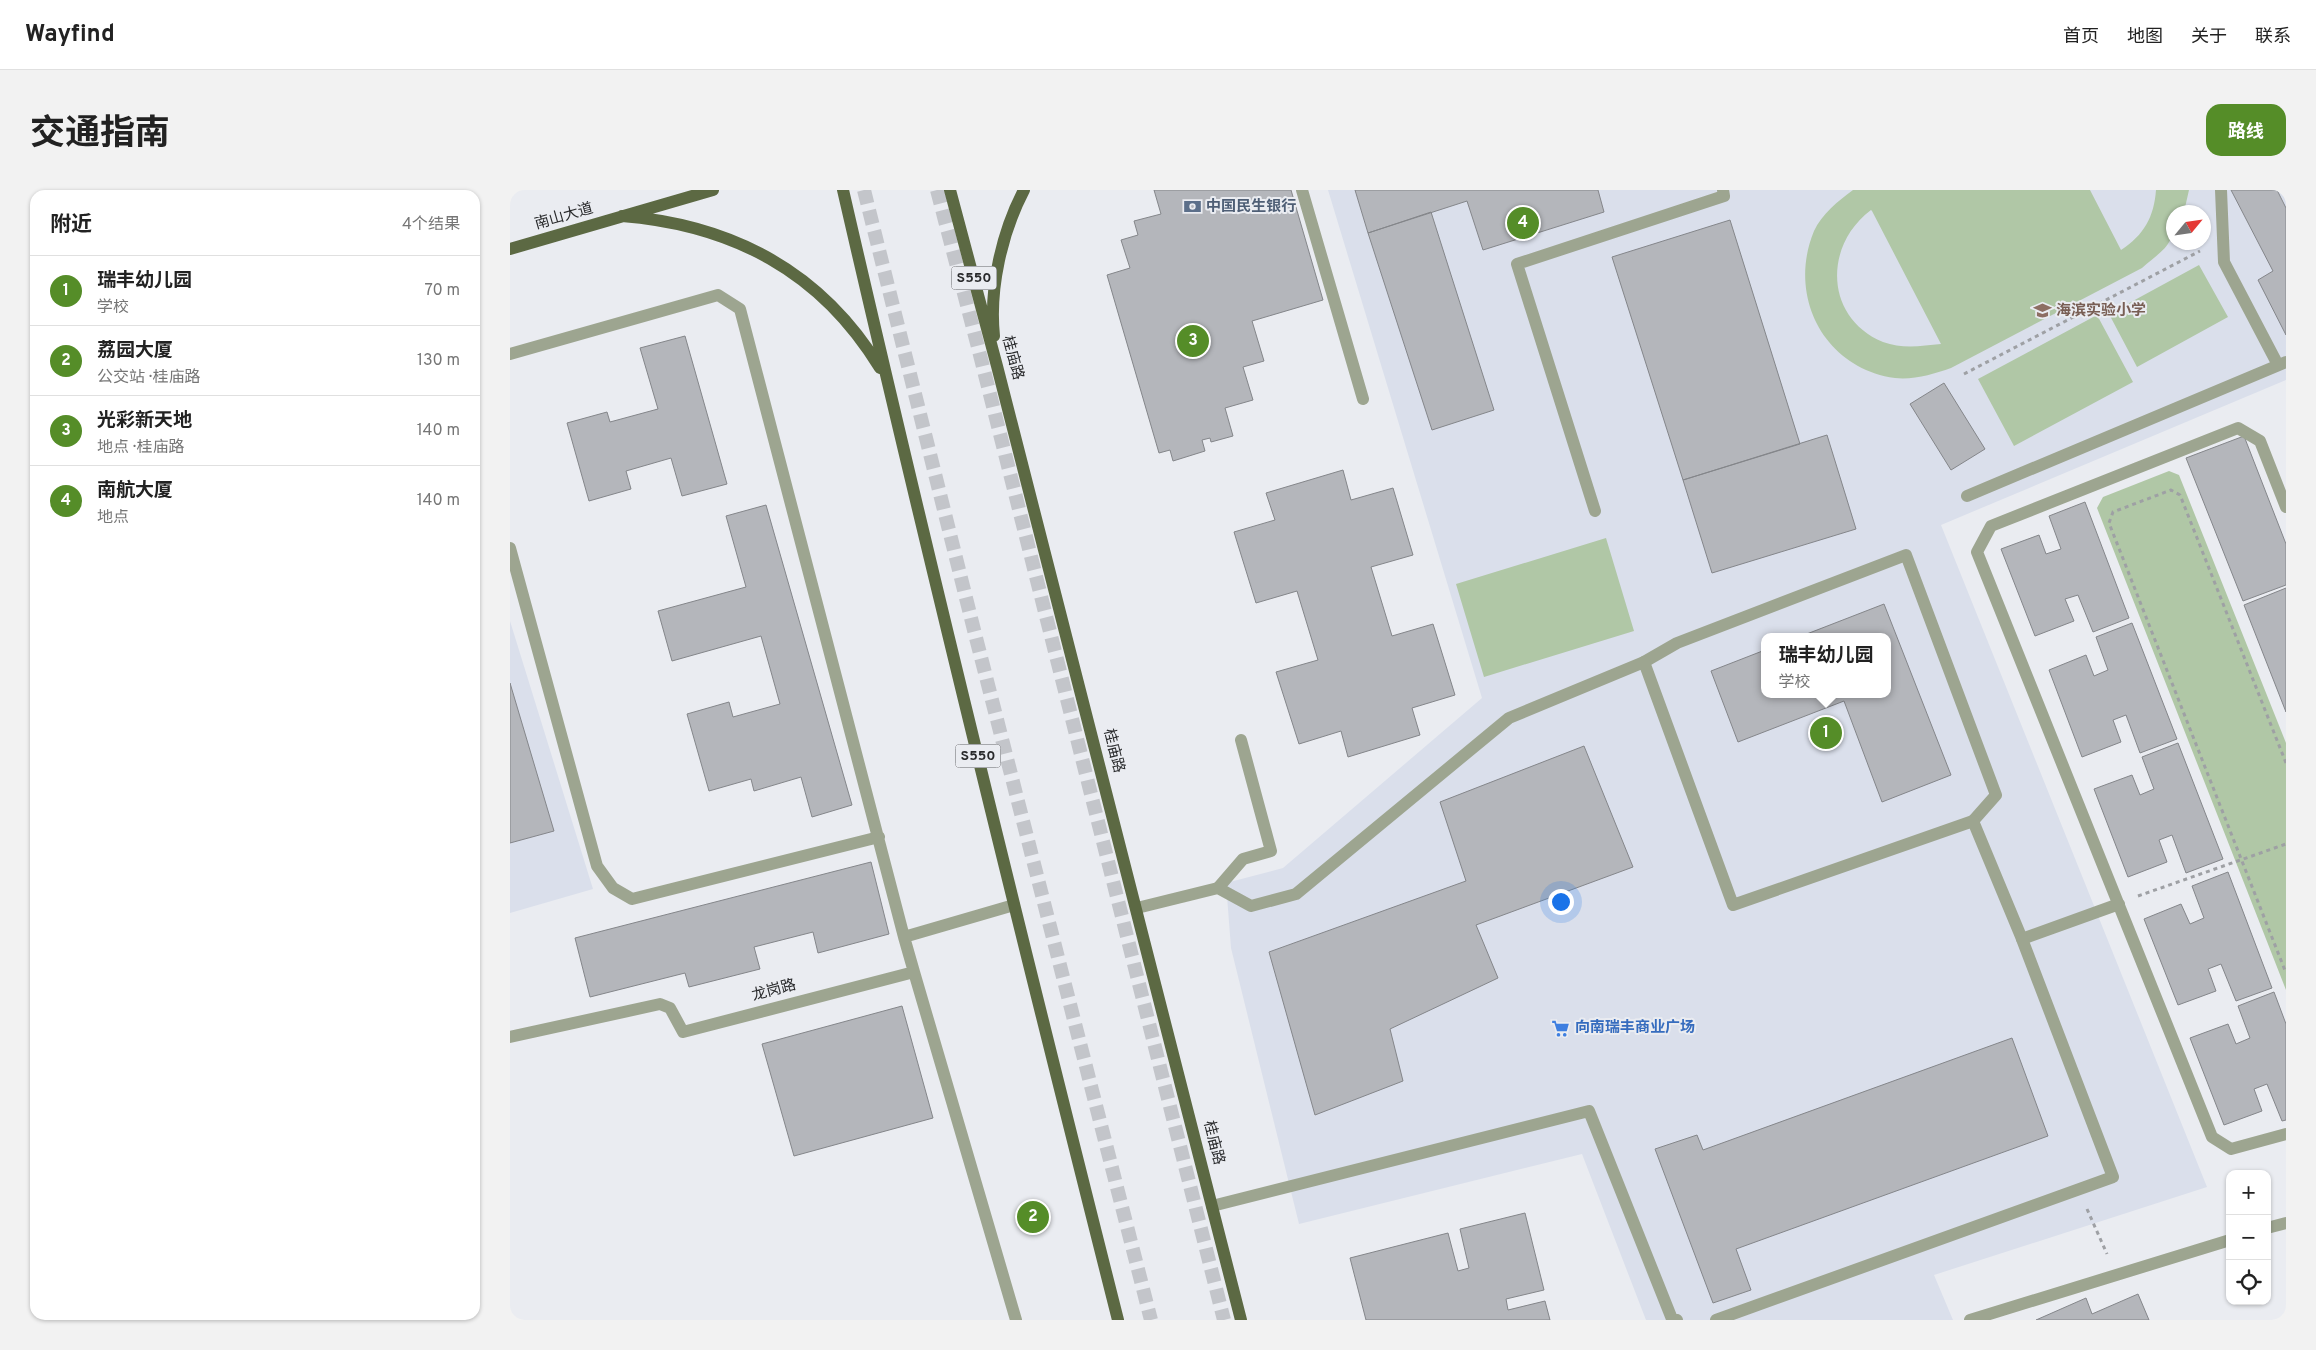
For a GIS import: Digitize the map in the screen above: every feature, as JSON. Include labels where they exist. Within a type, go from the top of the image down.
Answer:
[{"type":"main road","name":"南山大道","points":[[510,249],[713,190]]},
{"type":"main road","name":"S550","points":[[843,190],[886,380],[1014,905],[1118,1320]]},
{"type":"main road","name":"桂庙路","points":[[950,190],[1137,908],[1241,1320]]},
{"type":"main road","points":[[997,366],[994,298],[999,264],[1007,231],[1024,190]]},
{"type":"main road","points":[[622,216],[686,225],[748,246],[776,262],[803,281],[844,320],[870,352],[886,380]]},
{"type":"street","points":[[1302,190],[1363,399]]},
{"type":"street","points":[[1594,511],[1517,264],[1724,196],[1722,190]]},
{"type":"street","points":[[1967,496],[2282,364],[2224,262],[2221,190]]},
{"type":"street","points":[[510,354],[718,295],[740,309],[904,937],[1016,1320]]},
{"type":"street","points":[[2286,507],[2260,441],[2238,428],[1990,526],[1976,552],[2212,1137],[2231,1149],[2286,1134]]},
{"type":"street","points":[[510,548],[597,866],[613,888],[632,899],[878,837]]},
{"type":"street","points":[[1218,888],[1251,906],[1296,894],[1509,718],[1644,662],[1677,643],[1906,555],[1996,795],[1973,821],[1733,906],[1644,662]]},
{"type":"street","points":[[1137,908],[1218,888],[1243,859],[1271,851],[1242,740]]},
{"type":"street","points":[[1716,1320],[2113,1176],[2022,939],[1973,821]]},
{"type":"street","points":[[2022,939],[2119,904]]},
{"type":"street","points":[[904,937],[1014,905]]},
{"type":"street","name":"龙岗路","points":[[510,1037],[660,1004],[670,1008],[683,1032],[914,972]]},
{"type":"street","points":[[1212,1206],[1589,1110],[1672,1319],[1677,1320]]},
{"type":"street","points":[[2271,1227],[2286,1223]]},
{"type":"street","points":[[1970,1320],[2226,1241]]},
{"type":"path","points":[[1964,374],[2223,239]]},
{"type":"path","points":[[2286,763],[2180,495],[2171,490],[2113,512],[2109,523],[2286,973]]},
{"type":"path","points":[[2151,891],[2286,844]]},
{"type":"path","points":[[2078,1189],[2116,1275]]},
{"type":"shaded area","points":[[1328,190],[2286,190],[2286,380],[1941,525],[2207,1187],[1934,1275],[1953,1320],[1646,1320],[1582,1154],[1299,1224],[1231,948],[1226,883],[1283,868],[1482,698]]},
{"type":"shaded area","points":[[510,621],[593,889],[510,913]]},
{"type":"green space","points":[[1853,190],[2090,190],[2121,250],[2142,232],[2153,209],[2156,190],[2189,190],[2186,205],[2166,205],[2166,246],[2142,268],[1951,368],[1924,376],[1909,378],[1895,378],[1870,371],[1849,360],[1831,344],[1818,325],[1809,303],[1805,280],[1807,256],[1817,225],[1836,203]],"holes":[[[1871,210],[1941,344],[1897,346],[1883,342],[1864,331],[1850,316],[1841,299],[1837,280],[1838,261],[1844,242],[1855,225]]]},
{"type":"green space","points":[[2199,265],[2228,317],[2137,367],[2109,314]]},
{"type":"green space","points":[[2097,315],[2133,382],[2014,446],[1978,379]]},
{"type":"green space","points":[[2169,471],[2179,475],[2286,743],[2286,990],[2097,508],[2103,497]]},
{"type":"green space","points":[[1606,538],[1634,631],[1484,677],[1456,584]]},
{"type":"building","points":[[1154,190],[1291,190],[1323,300],[1252,321],[1264,361],[1243,367],[1253,400],[1225,408],[1233,436],[1211,442],[1210,438],[1202,440],[1205,451],[1173,461],[1170,450],[1159,453],[1107,275],[1130,268],[1121,240],[1138,235],[1134,221],[1161,214]]},
{"type":"building","points":[[1355,190],[1598,190],[1604,212],[1483,250],[1467,201],[1368,233]]},
{"type":"building","points":[[2231,190],[2277,190],[2286,208],[2286,335],[2258,280],[2273,271]]},
{"type":"building","points":[[1431,212],[1494,410],[1432,430],[1368,233]]},
{"type":"building","points":[[1730,220],[1800,444],[1683,480],[1612,257]]},
{"type":"building","points":[[685,336],[727,484],[682,496],[671,458],[626,471],[631,489],[589,501],[567,423],[607,412],[610,422],[658,409],[640,348]]},
{"type":"building","points":[[1944,383],[1985,449],[1951,470],[1910,404]]},
{"type":"building","points":[[1827,435],[1856,529],[1712,573],[1683,480]]},
{"type":"building","points":[[2244,436],[2286,544],[2286,585],[2243,601],[2186,458]]},
{"type":"building","points":[[1343,470],[1351,500],[1393,488],[1413,555],[1371,567],[1392,636],[1433,624],[1455,695],[1412,708],[1420,735],[1348,757],[1341,731],[1299,744],[1276,672],[1318,660],[1297,591],[1256,603],[1234,532],[1275,520],[1266,493]]},
{"type":"building","points":[[2085,502],[2129,618],[2093,632],[2078,595],[2065,599],[2074,621],[2035,636],[2001,549],[2039,535],[2046,554],[2061,549],[2049,516]]},
{"type":"building","points":[[766,505],[852,805],[812,817],[801,777],[754,791],[751,779],[709,791],[687,714],[729,702],[733,717],[780,704],[761,636],[672,661],[658,611],[746,587],[726,516]]},
{"type":"building","points":[[2286,588],[2286,712],[2244,605]]},
{"type":"building","points":[[1884,604],[1951,775],[1882,802],[1844,701],[1738,742],[1711,671],[1761,652],[1761,698],[1891,698],[1891,633],[1809,633]]},
{"type":"building","points":[[2132,623],[2177,739],[2140,753],[2126,715],[2113,720],[2121,742],[2082,757],[2049,670],[2086,655],[2094,676],[2108,670],[2096,637]]},
{"type":"building","points":[[510,683],[554,831],[510,843]]},
{"type":"building","points":[[2178,743],[2223,859],[2186,873],[2172,835],[2159,840],[2167,862],[2128,877],[2094,789],[2132,775],[2140,795],[2154,789],[2142,757]]},
{"type":"building","points":[[1584,746],[1633,867],[1476,925],[1498,978],[1390,1029],[1403,1081],[1315,1115],[1269,952],[1466,881],[1440,802]]},
{"type":"building","points":[[871,862],[889,934],[818,953],[813,932],[754,947],[760,969],[689,987],[685,973],[590,997],[575,938]]},
{"type":"building","points":[[2228,872],[2272,988],[2236,1001],[2221,964],[2208,969],[2216,991],[2178,1005],[2144,919],[2181,904],[2190,924],[2204,918],[2192,886]]},
{"type":"building","points":[[2274,992],[2286,1024],[2286,1120],[2282,1121],[2267,1084],[2254,1089],[2262,1111],[2224,1125],[2190,1038],[2228,1024],[2236,1044],[2250,1038],[2238,1006]]},
{"type":"building","points":[[902,1006],[933,1118],[794,1156],[762,1044]]},
{"type":"building","points":[[2012,1038],[2048,1136],[1736,1249],[1751,1290],[1713,1303],[1655,1149],[1697,1135],[1703,1150]]},
{"type":"building","points":[[1525,1213],[1544,1290],[1506,1299],[1508,1310],[1545,1301],[1550,1320],[1366,1320],[1350,1258],[1448,1233],[1458,1271],[1469,1268],[1460,1229]]},
{"type":"building","points":[[2138,1294],[2149,1320],[2036,1320],[2086,1298],[2092,1314]]},
{"type":"tunnel","points":[[864,190],[974,630],[1151,1320]]},
{"type":"tunnel","points":[[937,190],[1224,1320]]},
{"type":"place","name":"中国民生银行","points":[[1192,207]]},
{"type":"place","name":"南航大厦","points":[[1523,223]]},
{"type":"place","name":"海滨实验小学","points":[[2042,311]]},
{"type":"place","name":"光彩新天地","points":[[1193,341]]},
{"type":"place","name":"瑞丰幼儿园","points":[[1826,733]]},
{"type":"place","name":"向南瑞丰商业广场","points":[[1561,1028]]},
{"type":"place","name":"荔园大厦","points":[[1033,1217]]}]
